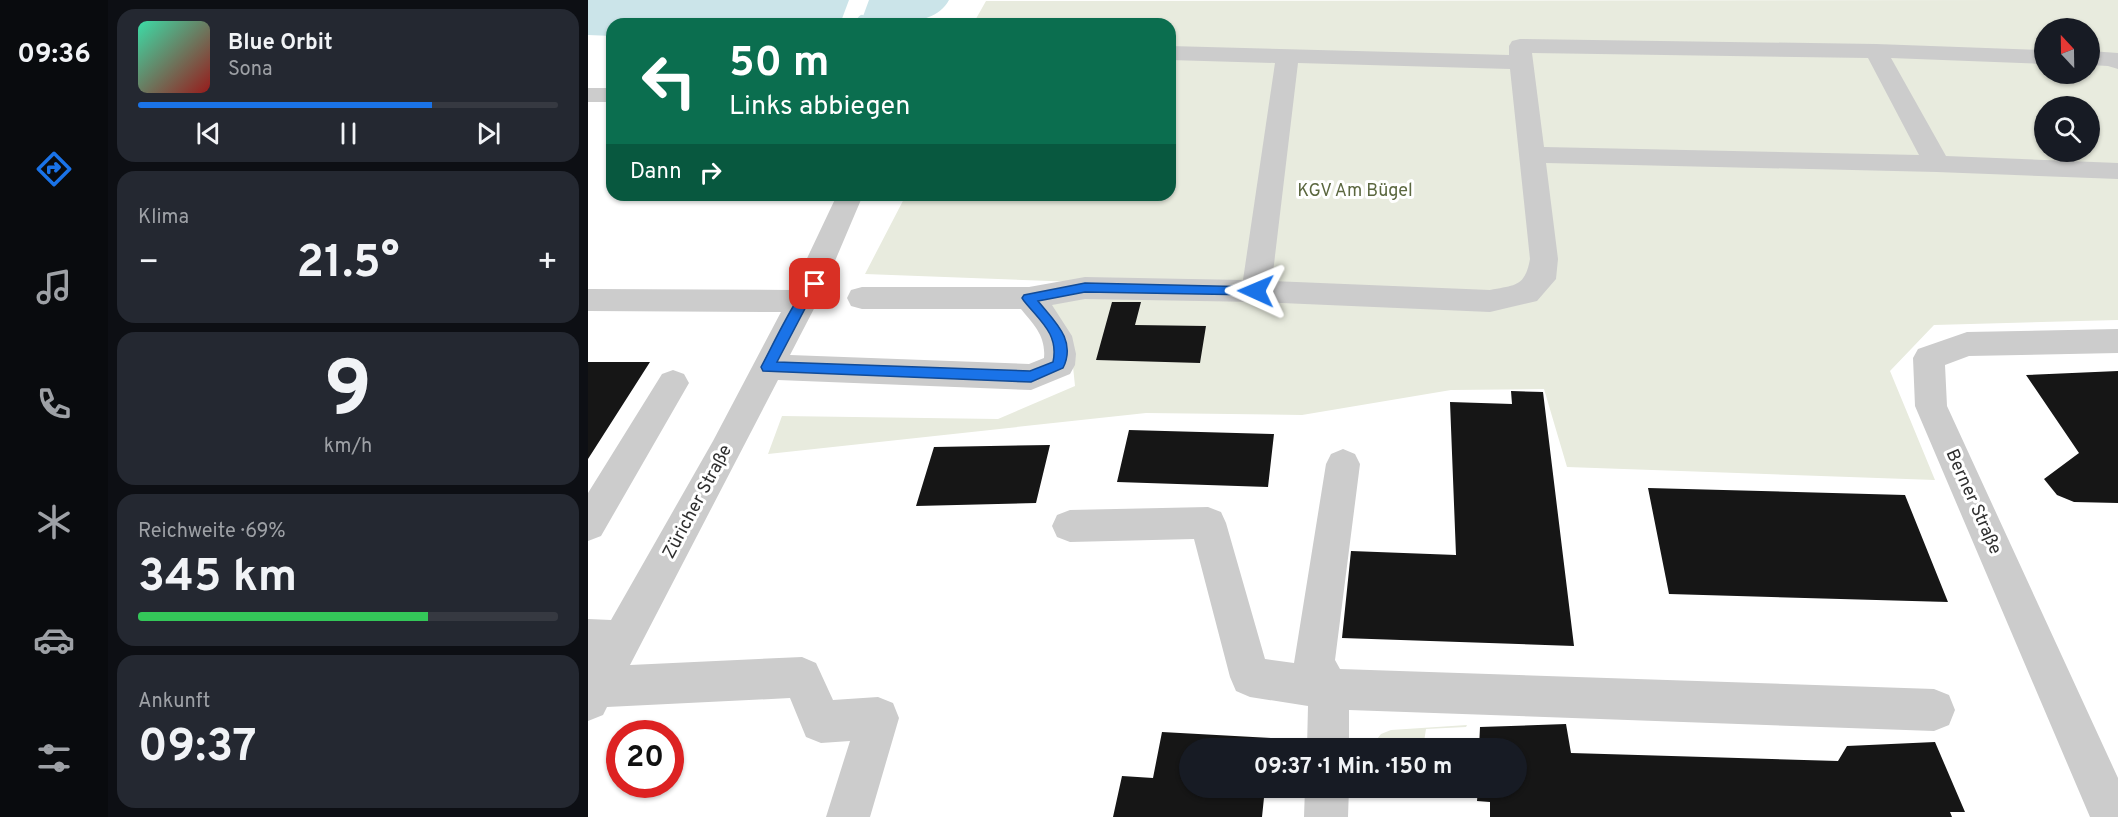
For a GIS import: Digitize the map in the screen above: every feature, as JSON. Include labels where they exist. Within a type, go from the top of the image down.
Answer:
[{"type":"street","points":[[862,298],[1029,298],[1085,288],[1256,291],[1490,301],[1526,293],[1541,279],[1544,259],[1519,45]]},
{"type":"street","points":[[1176,53],[1287,56],[1519,45],[1876,51],[2034,57]]},
{"type":"street","points":[[1876,51],[1937,164]]},
{"type":"street","points":[[1256,291],[1287,56]]},
{"type":"street","points":[[2100,58],[2114,59],[2118,62]]},
{"type":"street","points":[[588,86],[606,87]]},
{"type":"street","points":[[588,94],[606,95]]},
{"type":"street","points":[[1531,155],[1937,164],[2118,171]]},
{"type":"street","name":"Züricher Straße","points":[[592,694],[605,639],[707,487],[803,301],[847,201]]},
{"type":"street","name":"Züricher Straße","points":[[803,301],[851,233],[869,201]]},
{"type":"street","points":[[768,367],[1031,377],[1059,365],[1062,351],[1059,335],[1029,298]]},
{"type":"street","points":[[588,300],[803,301]]},
{"type":"street","name":"Berner Straße","points":[[2114,817],[1931,406],[1929,358],[1967,344],[2118,341]]},
{"type":"street","points":[[588,525],[673,383]]},
{"type":"street","points":[[1328,738],[1329,689],[1314,663],[1343,464]]},
{"type":"street","points":[[1070,526],[1208,523],[1250,678],[1329,689],[1934,710]]},
{"type":"street","points":[[592,694],[802,677],[821,722],[878,718],[848,817]]},
{"type":"street","points":[[1326,817],[1327,798]]},
{"type":"green space","name":"KGV Am Bügel","points":[[2118,0],[2118,320],[1934,325],[1890,371],[1935,480],[1567,467],[1544,389],[1451,390],[1302,415],[1146,413],[768,454],[782,416],[998,419],[1075,386],[1071,347],[1045,295],[1076,282],[865,274],[903,201],[1176,201],[1176,18],[976,18],[986,1]]},
{"type":"green space","points":[[1467,725],[1466,727],[1426,729],[1425,738],[1378,738],[1391,730]]},
{"type":"water","points":[[588,0],[849,0],[842,18],[606,18],[606,36],[588,35]]},
{"type":"water","points":[[869,0],[949,0],[942,9],[925,18],[862,18]]},
{"type":"building","points":[[1112,302],[1141,302],[1135,325],[1206,326],[1200,363],[1096,360]]},
{"type":"building","points":[[588,362],[650,362],[588,459]]},
{"type":"building","points":[[2118,371],[2118,503],[2074,502],[2057,495],[2044,479],[2079,453],[2026,375]]},
{"type":"building","points":[[1511,391],[1543,392],[1574,646],[1342,638],[1351,551],[1456,555],[1450,402],[1512,404]]},
{"type":"building","points":[[1129,430],[1274,434],[1268,487],[1117,482]]},
{"type":"building","points":[[1050,445],[1036,503],[916,506],[934,447]]},
{"type":"building","points":[[1648,488],[1905,495],[1948,602],[1669,594]]},
{"type":"building","points":[[1566,724],[1571,753],[1838,761],[1847,746],[1935,742],[1965,812],[1950,812],[1952,817],[1490,817],[1490,802],[1477,801],[1477,798],[1527,798],[1527,738],[1479,738],[1480,727]]},
{"type":"building","points":[[1162,732],[1271,738],[1179,738],[1179,798],[1264,798],[1262,817],[1113,817],[1122,776],[1153,778]]},
{"type":"route","points":[[815,284],[803,301],[768,367],[1031,377],[1059,365],[1062,351],[1059,335],[1029,298],[1085,288],[1256,291]]}]
